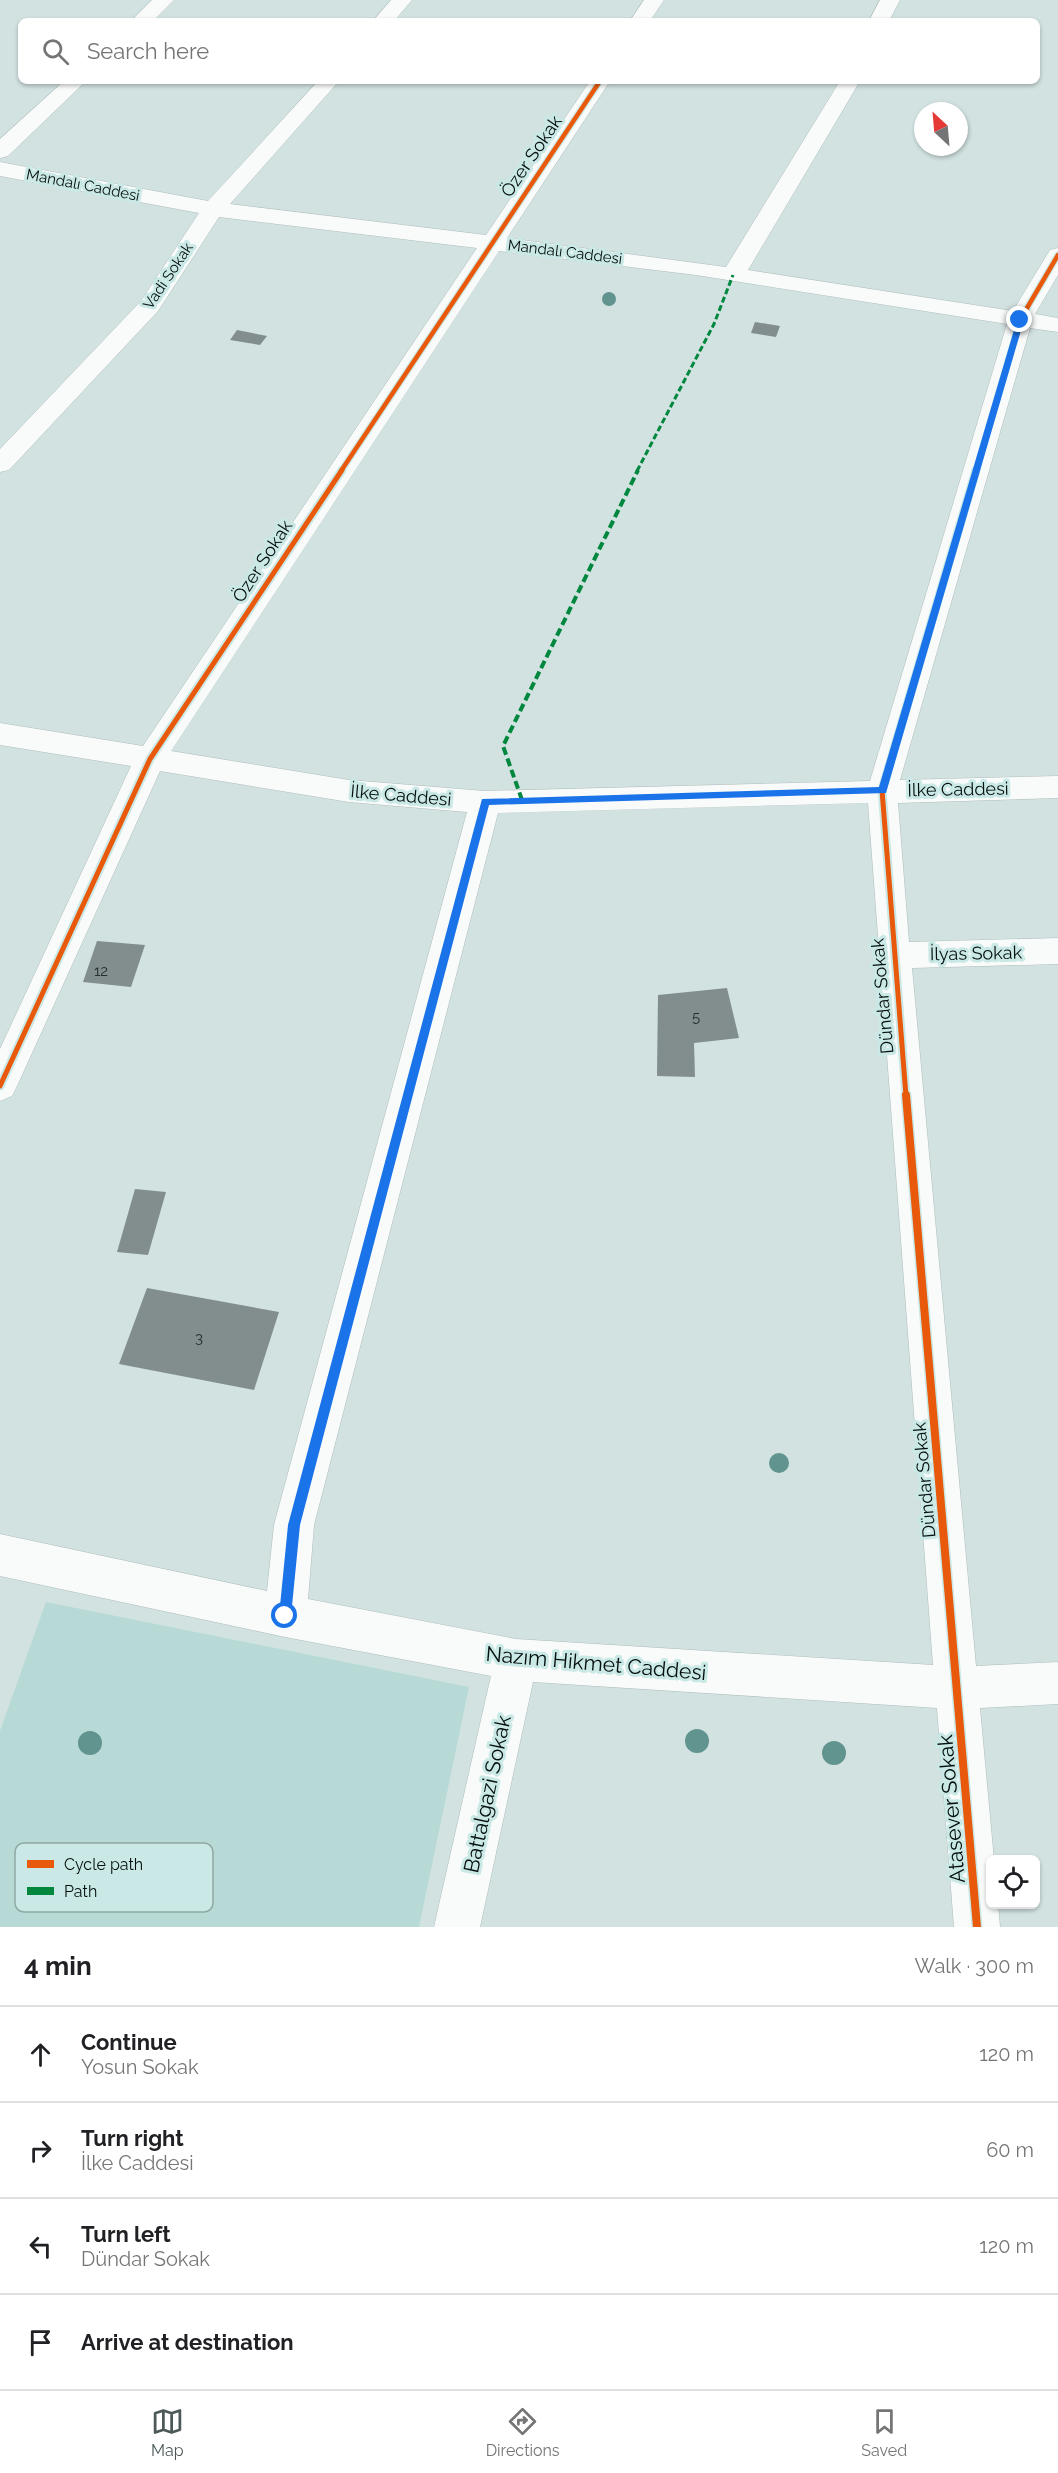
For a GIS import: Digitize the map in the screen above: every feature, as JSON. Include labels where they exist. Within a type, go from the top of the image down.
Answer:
[{"type":"street","points":[[386,18],[402,0]]},
{"type":"street","points":[[642,18],[654,0]]},
{"type":"street","points":[[881,18],[890,0]]},
{"type":"street","points":[[140,11],[161,3]]},
{"type":"street","points":[[0,152],[73,84]]},
{"type":"street","name":"Vadi Sokak","points":[[0,464],[150,306],[213,209],[326,84]]},
{"type":"street","name":"Özer Sokak","points":[[0,1086],[150,759],[598,84]]},
{"type":"street","points":[[733,275],[848,84]]},
{"type":"street","name":"Mandalı Caddesi","points":[[0,169],[213,209],[696,268],[1058,325]]},
{"type":"street","name":"Dündar Sokak","points":[[957,1688],[882,790],[1020,320],[1058,255]]},
{"type":"street","name":"İlke Caddesi","points":[[0,734],[349,791],[485,802],[1058,787]]},
{"type":"street","points":[[285,1616],[294,1525],[485,802]]},
{"type":"street","name":"İlyas Sokak","points":[[894,955],[1058,951]]},
{"type":"street","name":"Nazım Hikmet Caddesi","points":[[0,1555],[285,1616],[516,1660],[957,1688],[1058,1683]]},
{"type":"street","name":"Battalgazi Sokak","points":[[457,1927],[516,1660]]},
{"type":"street","name":"Atasever Sokak","points":[[957,1688],[977,1927]]},
{"type":"shaded area","points":[[46,1602],[469,1687],[419,1927],[0,1927],[0,1731]]},
{"type":"building","points":[[755,322],[780,326],[776,337],[751,333]]},
{"type":"building","points":[[237,330],[267,336],[260,345],[230,340]]},
{"type":"building","points":[[97,941],[145,945],[131,987],[83,982]]},
{"type":"building","points":[[727,988],[739,1038],[694,1043],[695,1077],[657,1076],[658,995]]},
{"type":"building","points":[[135,1189],[166,1192],[148,1255],[117,1252]]},
{"type":"building","points":[[147,1288],[279,1312],[254,1390],[119,1364]]},
{"type":"marked path","points":[[522,800],[503,746],[633,479],[714,324],[733,275]]},
{"type":"cycle path","points":[[0,1086],[150,759],[598,84]]},
{"type":"cycle path","points":[[977,1927],[882,790],[1020,320],[1058,255]]},
{"type":"route","points":[[285,1616],[294,1525],[485,802],[882,790],[1020,320]]}]
